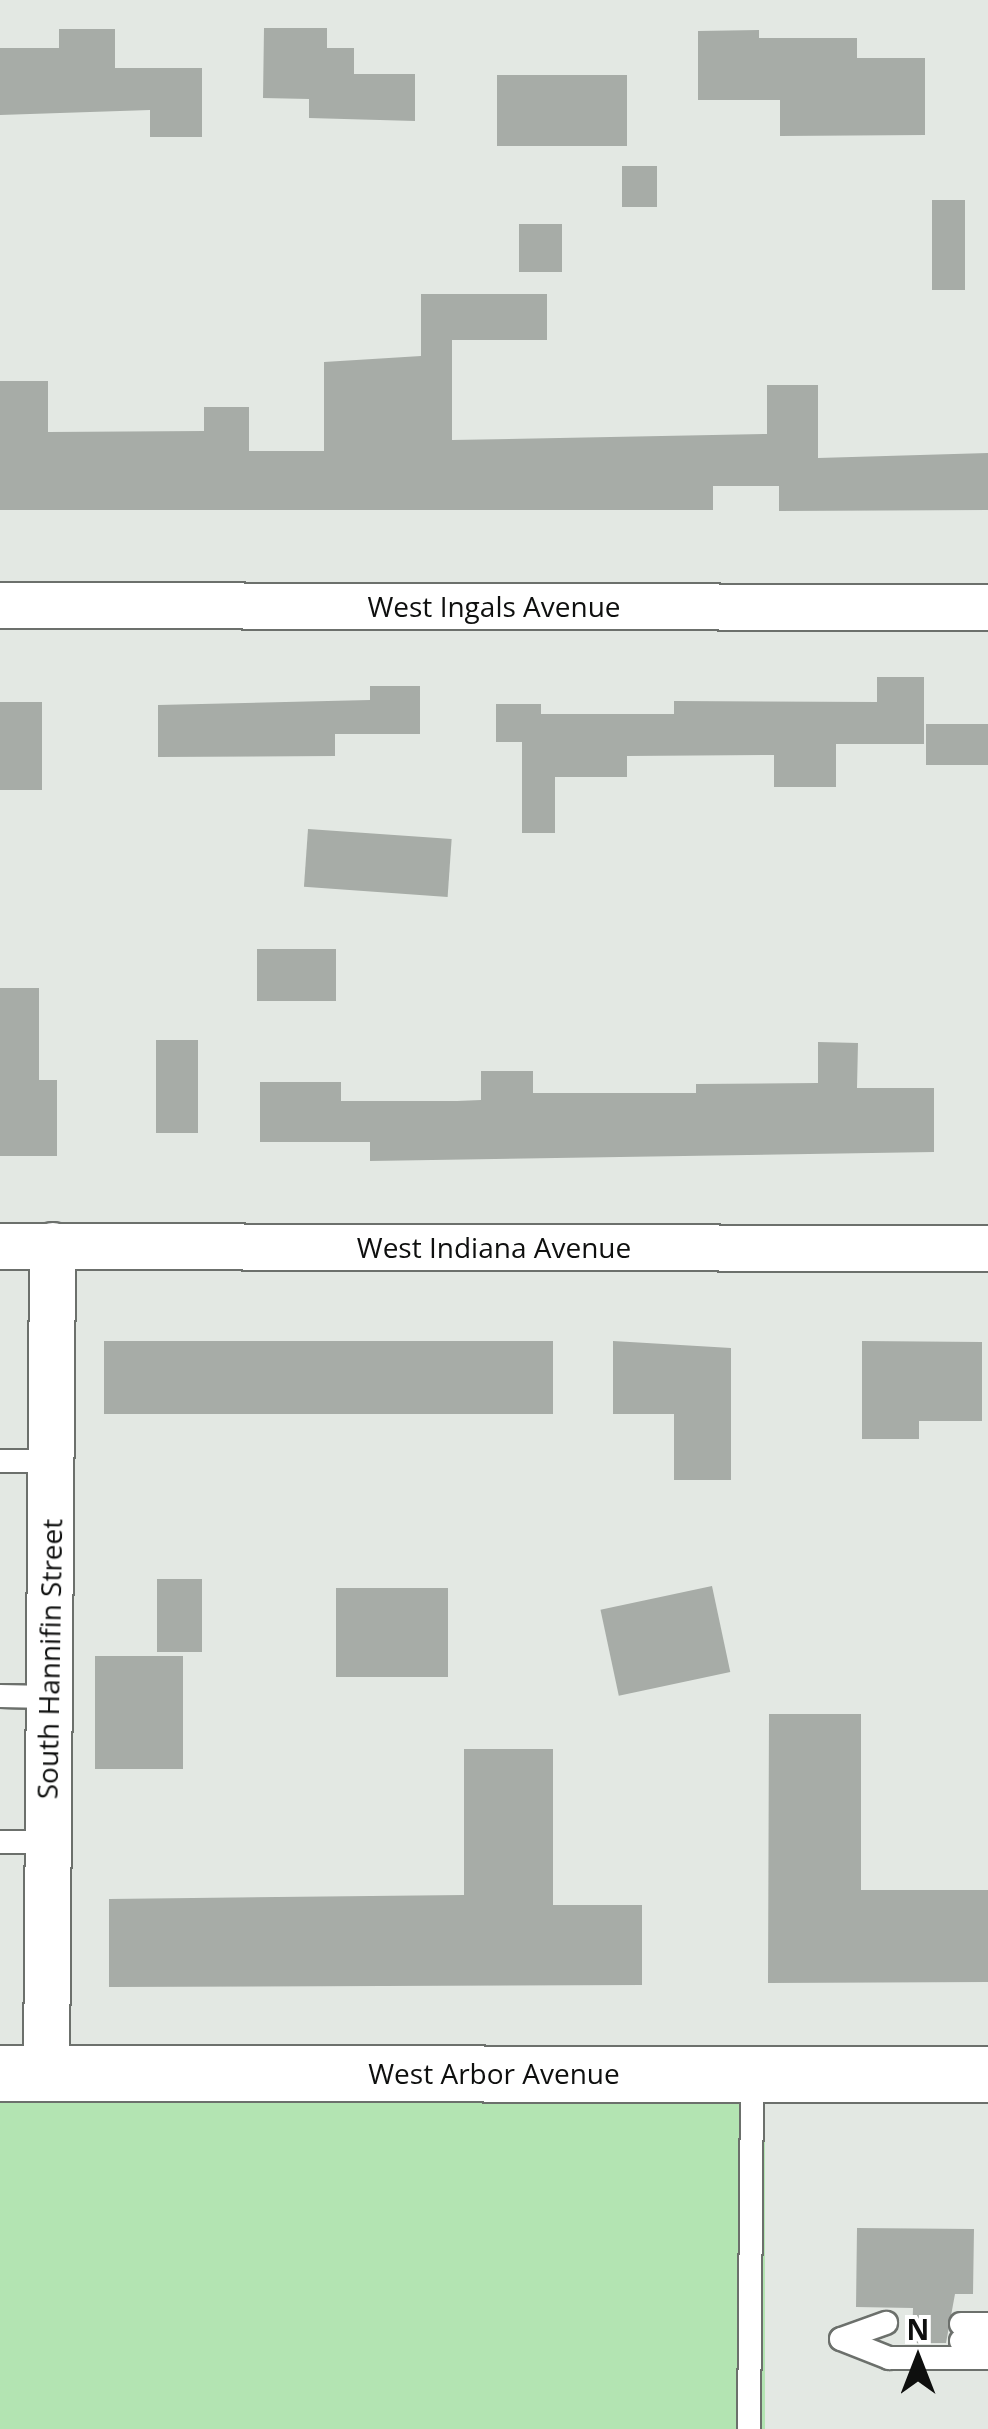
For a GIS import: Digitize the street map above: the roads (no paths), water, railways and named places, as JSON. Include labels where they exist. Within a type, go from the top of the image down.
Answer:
[{"type":"main road","name":"West Arbor Avenue","points":[[23,2073],[988,2074]]},
{"type":"street","name":"West Ingals Avenue","points":[[0,605],[988,607]]},
{"type":"street","name":"West Indiana Avenue","points":[[0,1246],[988,1248]]},
{"type":"street","name":"South Hannifin Street","points":[[23,2073],[46,1842],[52,1246]]},
{"type":"lane","points":[[0,1460],[51,1461]]},
{"type":"lane","points":[[0,1696],[48,1697]]},
{"type":"lane","points":[[0,1842],[46,1842]]},
{"type":"lane","points":[[748,2429],[752,2073]]},
{"type":"lane","points":[[988,2324],[961,2333],[988,2342]]},
{"type":"lane","points":[[887,2332],[840,2339],[889,2358],[988,2358]]}]
